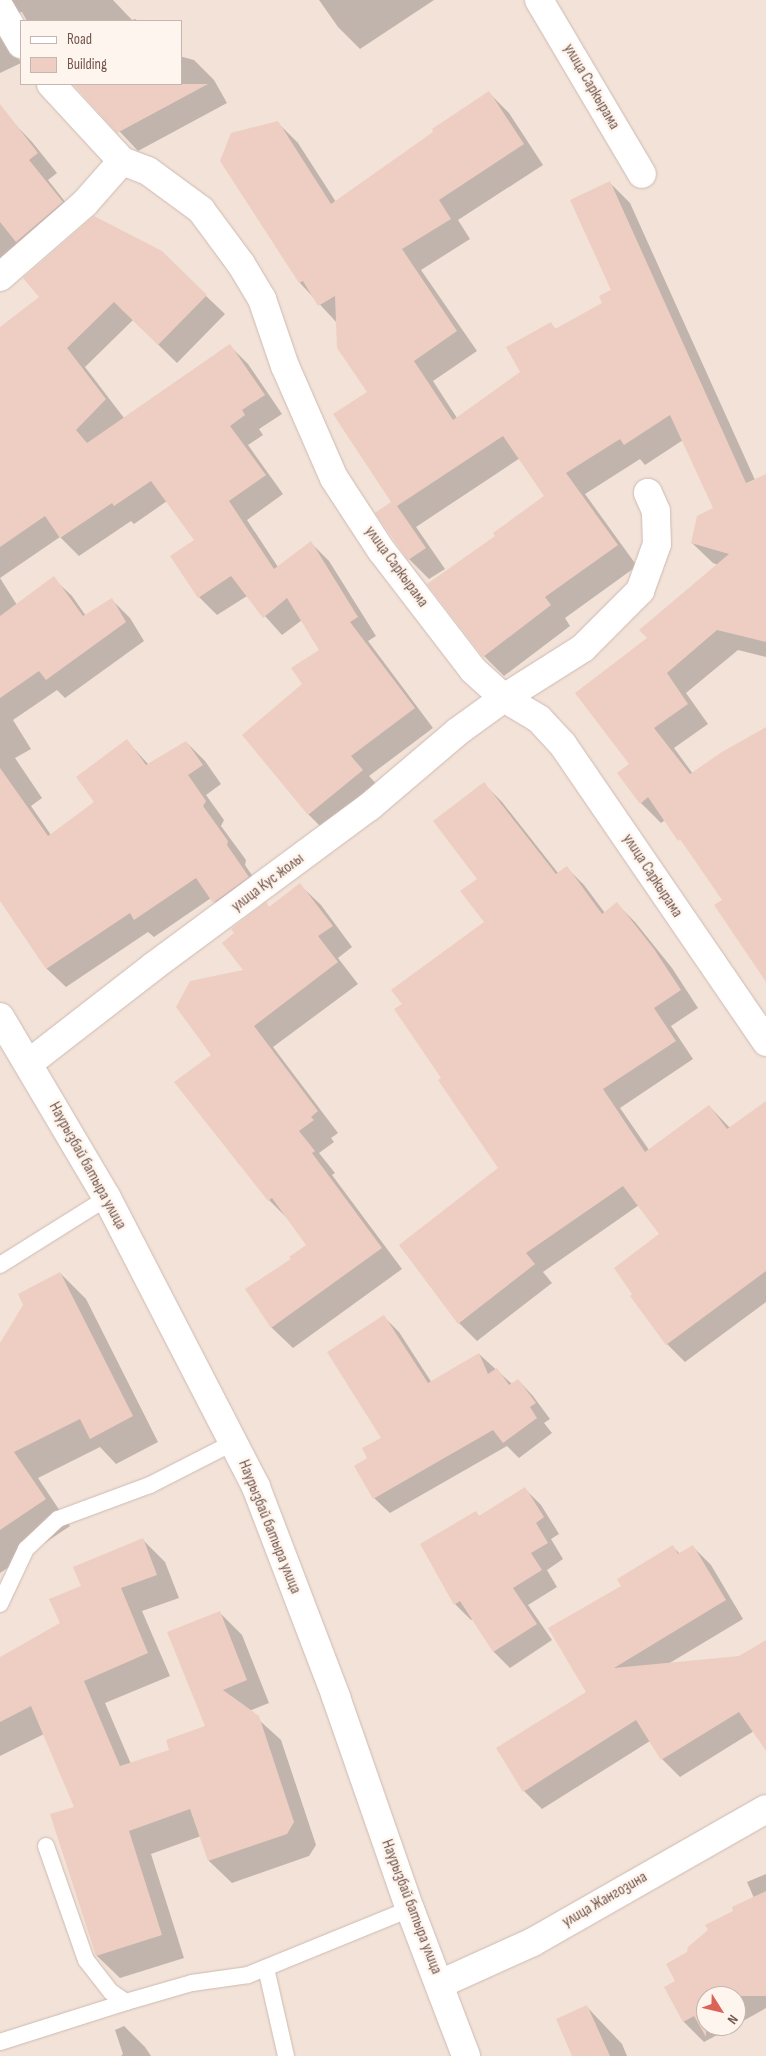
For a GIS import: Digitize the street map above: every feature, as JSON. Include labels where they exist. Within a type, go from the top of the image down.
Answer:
[{"type":"street","name":"улица Саркырама","points":[[539,0],[642,174]]},
{"type":"street","points":[[0,8],[20,42]]},
{"type":"street","name":"улица Саркырама","points":[[52,85],[122,160],[148,172],[201,210],[241,264],[262,299],[285,366],[334,478],[381,550],[473,670],[504,698],[539,719],[563,745],[766,1042]]},
{"type":"street","points":[[0,277],[85,203],[122,160]]},
{"type":"street","name":"улица Кус жолы","points":[[28,1063],[154,966],[370,807],[457,732],[504,698],[583,648],[640,591],[657,544],[656,511],[648,493]]},
{"type":"street","name":"Наурызбай батыра улица","points":[[0,1017],[107,1198],[256,1487],[333,1688],[410,1909],[466,2056]]},
{"type":"street","name":"улица Жангозина","points":[[440,1984],[532,1942],[766,1809]]},
{"type":"lane","points":[[0,1265],[107,1198]]},
{"type":"lane","points":[[0,1604],[26,1549],[58,1519],[150,1485],[234,1442]]},
{"type":"lane","points":[[46,1846],[86,1960],[111,1992],[126,2002]]},
{"type":"lane","points":[[0,2042],[192,1983],[248,1974],[410,1909]]},
{"type":"lane","points":[[266,1968],[286,2056]]},
{"type":"shaded area","points":[[0,0],[766,0],[766,2056],[0,2056]]},
{"type":"building","points":[[208,84],[117,133],[74,85]]},
{"type":"building","points":[[489,91],[524,144],[439,200],[451,219],[402,249],[457,331],[414,361],[453,420],[520,372],[506,347],[551,322],[555,329],[602,303],[599,296],[611,290],[570,200],[610,181],[746,483],[766,474],[766,642],[717,630],[667,673],[688,704],[654,728],[690,774],[722,752],[766,727],[766,982],[714,905],[722,900],[680,839],[678,841],[648,797],[640,804],[617,773],[629,764],[575,693],[647,638],[639,630],[729,554],[691,543],[697,516],[713,508],[670,415],[624,445],[620,439],[566,473],[618,545],[545,597],[551,605],[483,657],[427,584],[495,536],[493,533],[544,496],[503,436],[397,506],[426,548],[408,560],[375,513],[391,502],[333,414],[367,392],[337,348],[335,296],[318,306],[303,281],[299,283],[220,161],[231,133],[278,121],[331,204],[433,132],[432,129]]},
{"type":"building","points":[[0,104],[38,153],[29,160],[63,202],[16,242],[0,222]]},
{"type":"building","points":[[94,216],[162,251],[207,295],[158,345],[114,302],[67,348],[106,399],[76,430],[87,443],[230,344],[265,395],[242,410],[245,415],[230,426],[266,475],[229,501],[274,569],[311,541],[358,617],[350,622],[415,708],[351,756],[363,770],[308,815],[242,735],[302,684],[291,668],[319,650],[287,598],[263,618],[231,576],[198,598],[170,556],[194,540],[151,481],[114,506],[112,503],[60,538],[45,516],[0,547],[0,327],[39,297],[23,278]]},
{"type":"building","points":[[54,576],[83,616],[112,598],[126,622],[46,680],[39,671],[0,698],[0,616]]},
{"type":"building","points":[[127,739],[146,765],[186,741],[203,765],[188,775],[206,801],[203,806],[228,841],[227,845],[249,877],[213,903],[196,878],[134,920],[130,913],[46,969],[0,901],[0,768],[48,836],[94,802],[76,777]]},
{"type":"building","points":[[484,782],[556,874],[567,866],[602,914],[617,902],[654,949],[681,990],[654,1008],[676,1041],[603,1089],[645,1152],[709,1105],[727,1129],[766,1101],[766,1271],[666,1345],[630,1296],[632,1294],[614,1268],[659,1234],[623,1186],[526,1253],[535,1264],[458,1324],[399,1245],[498,1168],[438,1080],[441,1078],[394,1009],[402,1004],[391,990],[484,922],[460,891],[477,879],[433,821]]},
{"type":"building","points":[[300,883],[333,926],[318,936],[338,962],[254,1026],[318,1111],[311,1117],[314,1120],[299,1131],[315,1151],[312,1153],[382,1248],[271,1328],[245,1289],[291,1259],[289,1257],[306,1245],[272,1198],[268,1201],[174,1082],[211,1055],[176,1007],[190,981],[243,970],[222,943],[234,933],[231,929],[266,902],[269,907]]},
{"type":"building","points":[[60,1272],[133,1416],[90,1439],[80,1419],[14,1452],[46,1499],[0,1530],[0,1343],[23,1305],[18,1294]]},
{"type":"building","points":[[384,1315],[428,1383],[479,1353],[488,1374],[497,1368],[509,1385],[518,1379],[536,1403],[530,1407],[537,1418],[503,1443],[493,1430],[373,1499],[354,1466],[367,1458],[362,1448],[381,1438],[327,1352]]},
{"type":"building","points":[[525,1487],[544,1517],[536,1523],[548,1543],[531,1553],[542,1570],[513,1588],[537,1624],[493,1652],[460,1601],[454,1605],[420,1544],[476,1511],[479,1516]]},
{"type":"building","points":[[143,1538],[157,1575],[121,1588],[148,1653],[84,1681],[120,1766],[169,1750],[166,1740],[205,1726],[167,1632],[220,1611],[247,1680],[223,1690],[259,1716],[294,1822],[287,1834],[208,1861],[190,1809],[129,1831],[162,1935],[96,1956],[50,1814],[74,1807],[31,1706],[0,1722],[0,1657],[60,1623],[49,1599],[81,1586],[73,1567]]},
{"type":"building","points":[[673,1545],[678,1554],[693,1545],[726,1600],[614,1668],[739,1656],[766,1640],[766,1751],[739,1712],[661,1760],[636,1720],[523,1792],[496,1748],[586,1692],[548,1628],[621,1586],[617,1579]]},
{"type":"building","points":[[766,1891],[766,1996],[746,1996],[746,1986],[696,1986],[696,2020],[694,2016],[683,2022],[664,1987],[675,1981],[666,1964],[687,1952],[688,1947],[708,1930],[705,1925],[733,1911],[732,1907]]},
{"type":"building","points":[[587,2005],[610,2056],[572,2056],[556,2019]]}]
